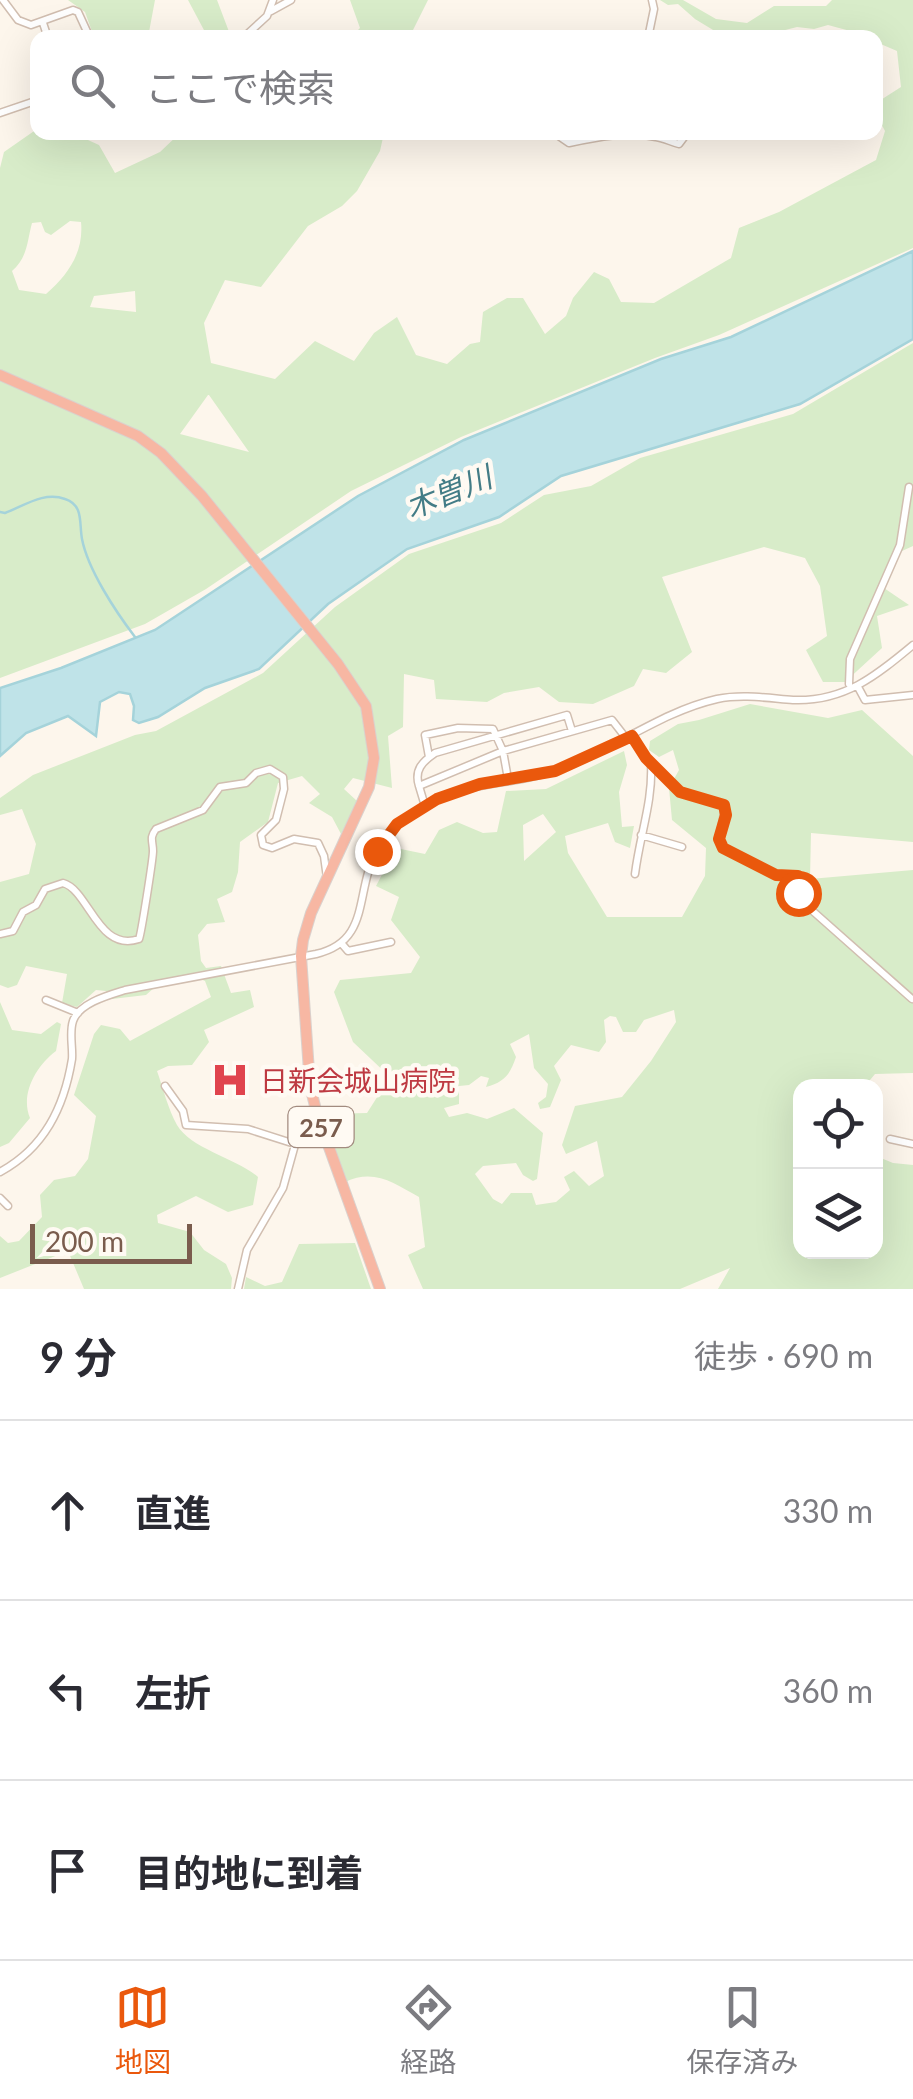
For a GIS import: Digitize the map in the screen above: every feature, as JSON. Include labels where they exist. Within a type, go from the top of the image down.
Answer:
[{"type":"highway","name":"257","points":[[0,375],[138,436],[183,473],[360,694],[370,720],[374,758],[369,787],[331,845],[327,880],[307,922],[301,956],[310,1086],[380,1289]]},
{"type":"street","points":[[3,0],[18,20],[30,25],[73,10],[78,12],[86,30]]},
{"type":"street","points":[[252,30],[270,11],[273,0]]},
{"type":"street","points":[[270,11],[291,0]]},
{"type":"street","points":[[650,30],[652,0]]},
{"type":"street","points":[[43,23],[45,30]]},
{"type":"street","points":[[0,113],[30,103]]},
{"type":"street","points":[[908,488],[900,546],[850,659],[854,685],[865,700],[913,696]]},
{"type":"street","points":[[0,1172],[30,1153],[58,1110],[66,1090],[73,1021],[78,1013],[103,996],[125,990],[328,952],[342,944],[356,923],[377,851],[397,824],[425,806],[469,787],[555,771],[694,706],[746,696],[821,699],[854,685],[913,645]]},
{"type":"street","points":[[425,806],[416,778],[429,757],[567,716],[572,731]]},
{"type":"street","points":[[419,786],[503,751],[612,720],[680,792],[724,805],[726,815],[719,839],[723,848],[776,875],[798,876],[798,898],[912,1000]]},
{"type":"street","points":[[429,757],[425,735],[458,728],[493,729],[503,751],[508,779]]},
{"type":"street","points":[[635,874],[653,794],[652,763]]},
{"type":"street","points":[[0,934],[13,931],[23,912],[36,905],[45,889],[62,883],[77,891],[87,912],[116,941],[139,939],[153,852],[150,840],[156,829],[203,810],[220,787],[246,784],[256,773],[275,770],[284,782],[276,820],[261,834],[263,844],[272,848],[294,839],[331,845],[324,856],[327,880]]},
{"type":"street","points":[[641,835],[682,846]]},
{"type":"street","points":[[342,944],[348,951],[391,942]]},
{"type":"street","points":[[46,1000],[78,1013]]},
{"type":"street","points":[[165,1086],[175,1096],[186,1125],[248,1129],[295,1144]]},
{"type":"street","points":[[238,1289],[247,1250],[283,1188],[298,1134],[317,1114]]},
{"type":"street","points":[[890,1139],[913,1144]]},
{"type":"street","points":[[0,1198],[8,1206]]},
{"type":"green space","points":[[68,0],[155,0],[149,30],[91,30],[85,12]]},
{"type":"green space","points":[[188,0],[217,0],[228,30],[204,30]]},
{"type":"green space","points":[[350,0],[428,0],[413,30],[360,28]]},
{"type":"green space","points":[[660,0],[683,0],[716,19],[747,23],[774,6],[826,6],[832,0],[913,0],[913,248],[719,335],[461,437],[351,491],[206,589],[145,624],[0,678],[0,168],[4,152],[30,134],[30,140],[88,140],[99,145],[115,173],[160,152],[173,140],[382,140],[357,191],[342,206],[308,226],[261,287],[225,280],[204,323],[211,363],[275,379],[315,341],[354,361],[374,333],[397,317],[416,355],[447,364],[470,344],[480,342],[483,312],[507,298],[523,298],[545,334],[566,316],[573,298],[594,272],[609,279],[621,302],[654,303],[731,258],[739,228],[779,212],[876,160],[885,131],[883,99],[901,87],[897,51],[883,45],[883,30],[846,30],[828,25],[814,29],[713,30],[678,4],[668,5]],"holes":[[[70,221],[81,222],[77,253],[61,279],[46,294],[19,290],[12,271],[24,254],[32,223],[41,222],[51,235]],[[135,291],[136,312],[90,307],[94,296]],[[209,395],[249,452],[180,434]]]},
{"type":"green space","points":[[913,343],[913,546],[891,556],[881,586],[909,605],[877,616],[882,648],[845,682],[823,682],[806,650],[827,636],[820,586],[805,558],[764,547],[662,577],[692,652],[666,673],[643,669],[634,686],[593,704],[559,702],[539,687],[504,693],[487,702],[436,699],[434,680],[404,674],[403,727],[388,736],[392,788],[353,778],[344,789],[357,801],[341,834],[332,817],[309,803],[320,794],[302,776],[278,783],[268,822],[240,842],[232,892],[217,899],[225,922],[207,924],[198,935],[201,961],[206,968],[221,966],[231,993],[250,990],[254,1007],[204,1030],[209,1042],[192,1065],[168,1066],[157,1071],[171,1112],[184,1133],[258,1177],[253,1205],[228,1212],[196,1196],[157,1215],[158,1223],[190,1232],[204,1250],[226,1264],[232,1278],[231,1289],[84,1289],[68,1251],[0,1278],[0,1236],[8,1243],[19,1241],[42,1217],[40,1195],[54,1180],[75,1176],[88,1159],[96,1116],[74,1095],[94,1034],[101,1025],[120,1029],[130,1041],[211,997],[205,981],[189,974],[164,979],[146,995],[112,999],[106,991],[96,990],[77,1007],[62,1003],[67,974],[26,966],[17,985],[0,985],[0,882],[29,874],[36,844],[22,809],[0,815],[0,798],[33,775],[135,735],[156,731],[263,673],[335,607],[409,554],[501,523],[544,495],[591,486],[640,458],[793,414]]},
{"type":"green space","points":[[750,704],[828,718],[862,710],[913,756],[913,842],[811,833],[810,879],[913,870],[913,1073],[875,1074],[871,1079],[793,1079],[793,1259],[883,1259],[883,1159],[913,1165],[913,1289],[718,1289],[730,1268],[680,1289],[423,1289],[408,1255],[425,1247],[419,1197],[375,1177],[345,1182],[325,1114],[367,1113],[390,1077],[353,1042],[334,992],[340,980],[411,973],[420,957],[391,920],[399,897],[376,886],[396,848],[425,854],[439,830],[457,822],[483,833],[497,832],[506,791],[546,789],[624,751],[627,765],[619,792],[622,827],[634,826],[630,848],[615,842],[608,823],[565,836],[568,853],[607,917],[682,917],[705,876],[706,848],[672,820],[669,788],[679,770],[673,750],[659,757],[649,750],[650,741],[678,724]],"holes":[[[543,814],[556,832],[524,861],[523,825]],[[674,1010],[676,1022],[622,1097],[575,1106],[562,1145],[566,1154],[597,1141],[604,1176],[589,1186],[574,1171],[564,1177],[570,1190],[556,1202],[536,1205],[532,1193],[511,1193],[502,1204],[493,1199],[475,1174],[483,1166],[516,1163],[523,1175],[533,1181],[537,1179],[543,1133],[514,1108],[487,1119],[467,1113],[449,1117],[444,1108],[459,1104],[459,1086],[469,1085],[481,1076],[489,1078],[486,1087],[502,1080],[516,1057],[510,1044],[529,1034],[534,1068],[548,1084],[546,1097],[538,1103],[540,1109],[550,1107],[561,1080],[554,1066],[571,1045],[599,1052],[606,1042],[604,1020],[616,1017],[623,1032],[636,1032],[644,1020]]]},
{"type":"green space","points":[[0,1002],[12,1030],[41,1034],[57,1022],[61,1024],[56,1051],[36,1072],[29,1090],[30,1118],[9,1143],[0,1147]]},
{"type":"green space","points":[[355,1243],[371,1289],[244,1289],[246,1277],[265,1286],[282,1282],[299,1244]]},
{"type":"water","name":"木曽川","points":[[913,251],[913,339],[800,404],[561,476],[499,517],[407,549],[328,604],[259,669],[205,688],[158,717],[139,723],[133,720],[130,694],[119,692],[100,702],[96,736],[68,716],[26,733],[0,756],[0,688],[155,630],[358,496],[464,440],[661,359],[731,337]]},
{"type":"waterway","points":[[0,512],[49,497],[71,502],[80,516],[82,539],[96,577],[135,637]]},
{"type":"place","name":"日新会城山病院","points":[[230,1080]]},
{"type":"route","points":[[377,851],[397,824],[437,799],[480,784],[555,771],[632,736],[646,758],[680,792],[724,805],[726,815],[719,839],[723,848],[776,875],[798,876],[798,893]]}]
